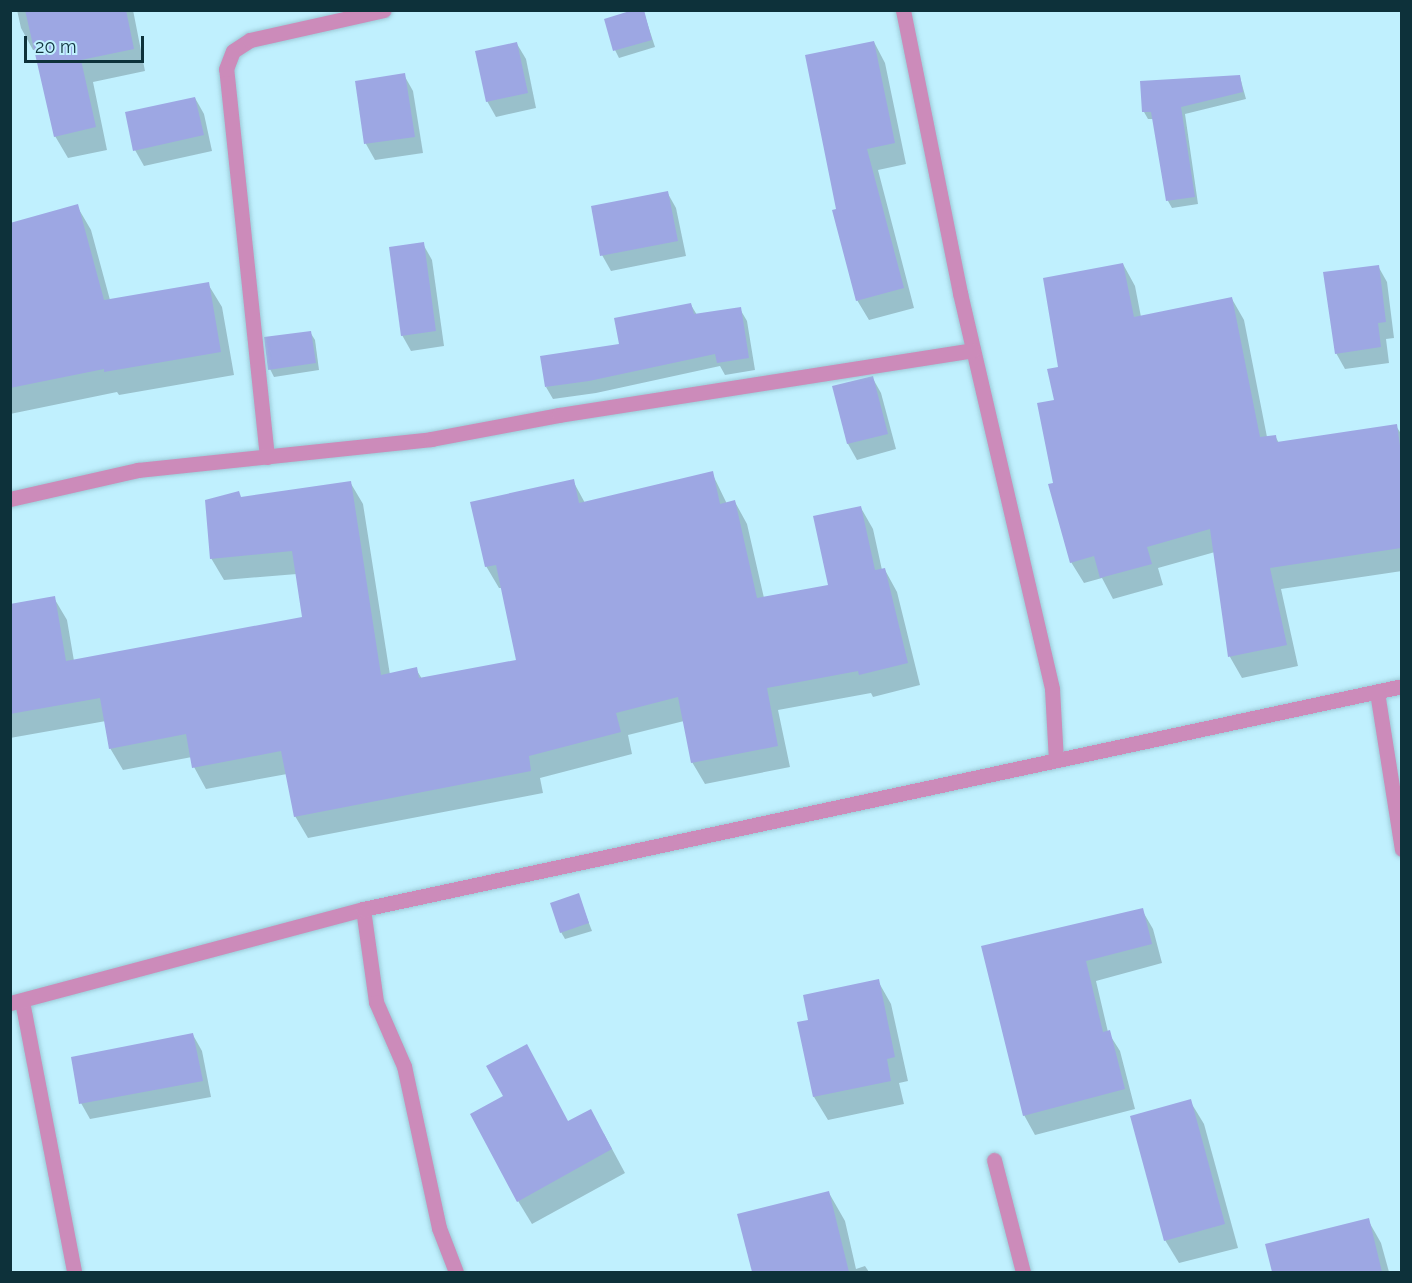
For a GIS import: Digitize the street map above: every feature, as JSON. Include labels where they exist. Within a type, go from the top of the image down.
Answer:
[{"type":"street","points":[[267,457],[226,69],[233,51],[250,40],[384,10]]},
{"type":"street","points":[[903,10],[972,350],[1052,689],[1056,760]]},
{"type":"street","points":[[10,499],[138,470],[431,439],[559,415],[972,350]]},
{"type":"street","points":[[74,1272],[16,1002],[363,909],[1401,687]]},
{"type":"street","points":[[1377,692],[1401,849]]},
{"type":"street","points":[[363,909],[376,1002],[404,1066],[439,1228],[456,1272]]},
{"type":"street","points":[[994,1160],[1023,1272]]},
{"type":"building","points":[[25,10],[126,10],[134,49],[81,60],[96,127],[54,137]]},
{"type":"building","points":[[633,10],[644,10],[652,40],[613,51],[604,19]]},
{"type":"building","points":[[874,41],[895,143],[867,149],[904,288],[856,301],[832,210],[836,209],[805,55]]},
{"type":"building","points":[[517,42],[528,93],[486,102],[475,51]]},
{"type":"building","points":[[405,73],[415,137],[364,144],[355,81]]},
{"type":"building","points":[[1240,75],[1243,92],[1181,107],[1195,197],[1166,201],[1151,112],[1142,112],[1140,81]]},
{"type":"building","points":[[195,97],[204,135],[133,151],[125,112]]},
{"type":"building","points":[[668,191],[678,241],[600,256],[591,206]]},
{"type":"building","points":[[78,204],[104,300],[209,282],[221,352],[104,372],[104,369],[10,388],[10,223]]},
{"type":"building","points":[[424,242],[436,331],[401,336],[389,247]]},
{"type":"building","points":[[1123,263],[1134,317],[1232,297],[1260,437],[1276,435],[1277,442],[1397,424],[1401,453],[1401,548],[1270,568],[1287,645],[1228,657],[1210,529],[1147,547],[1152,564],[1100,578],[1094,556],[1070,563],[1048,484],[1053,483],[1037,403],[1054,400],[1047,369],[1058,367],[1043,278]]},
{"type":"building","points":[[1379,265],[1386,322],[1378,323],[1381,347],[1335,354],[1323,272]]},
{"type":"building","points":[[691,303],[694,314],[741,307],[749,358],[717,363],[715,354],[589,381],[545,387],[540,356],[619,344],[614,318]]},
{"type":"building","points":[[311,331],[316,363],[268,370],[264,337]]},
{"type":"building","points":[[873,376],[888,434],[847,444],[832,386]]},
{"type":"building","points":[[713,471],[720,504],[735,500],[757,598],[828,585],[813,516],[861,506],[875,570],[885,568],[908,663],[859,675],[858,671],[767,688],[778,746],[691,763],[678,697],[616,713],[621,732],[529,756],[531,771],[294,817],[281,751],[192,768],[186,734],[109,749],[100,698],[10,714],[10,604],[55,596],[66,661],[302,617],[292,551],[210,559],[205,500],[239,491],[241,497],[351,481],[381,675],[417,667],[419,678],[516,660],[496,565],[485,567],[470,502],[574,479],[579,503]]},
{"type":"building","points":[[579,893],[589,923],[560,933],[550,903]]},
{"type":"building","points":[[1143,908],[1152,944],[1086,961],[1103,1032],[1110,1030],[1125,1089],[1023,1116],[981,946]]},
{"type":"building","points":[[879,979],[895,1057],[887,1059],[891,1081],[813,1097],[797,1022],[808,1020],[803,995]]},
{"type":"building","points":[[193,1033],[203,1081],[79,1104],[71,1057]]},
{"type":"building","points":[[527,1044],[568,1121],[591,1109],[612,1149],[517,1202],[470,1114],[503,1096],[486,1066]]},
{"type":"building","points":[[1191,1099],[1225,1224],[1164,1241],[1130,1116]]},
{"type":"building","points":[[829,1191],[849,1272],[752,1272],[737,1214]]},
{"type":"building","points":[[1369,1218],[1382,1272],[1272,1272],[1265,1244]]}]
